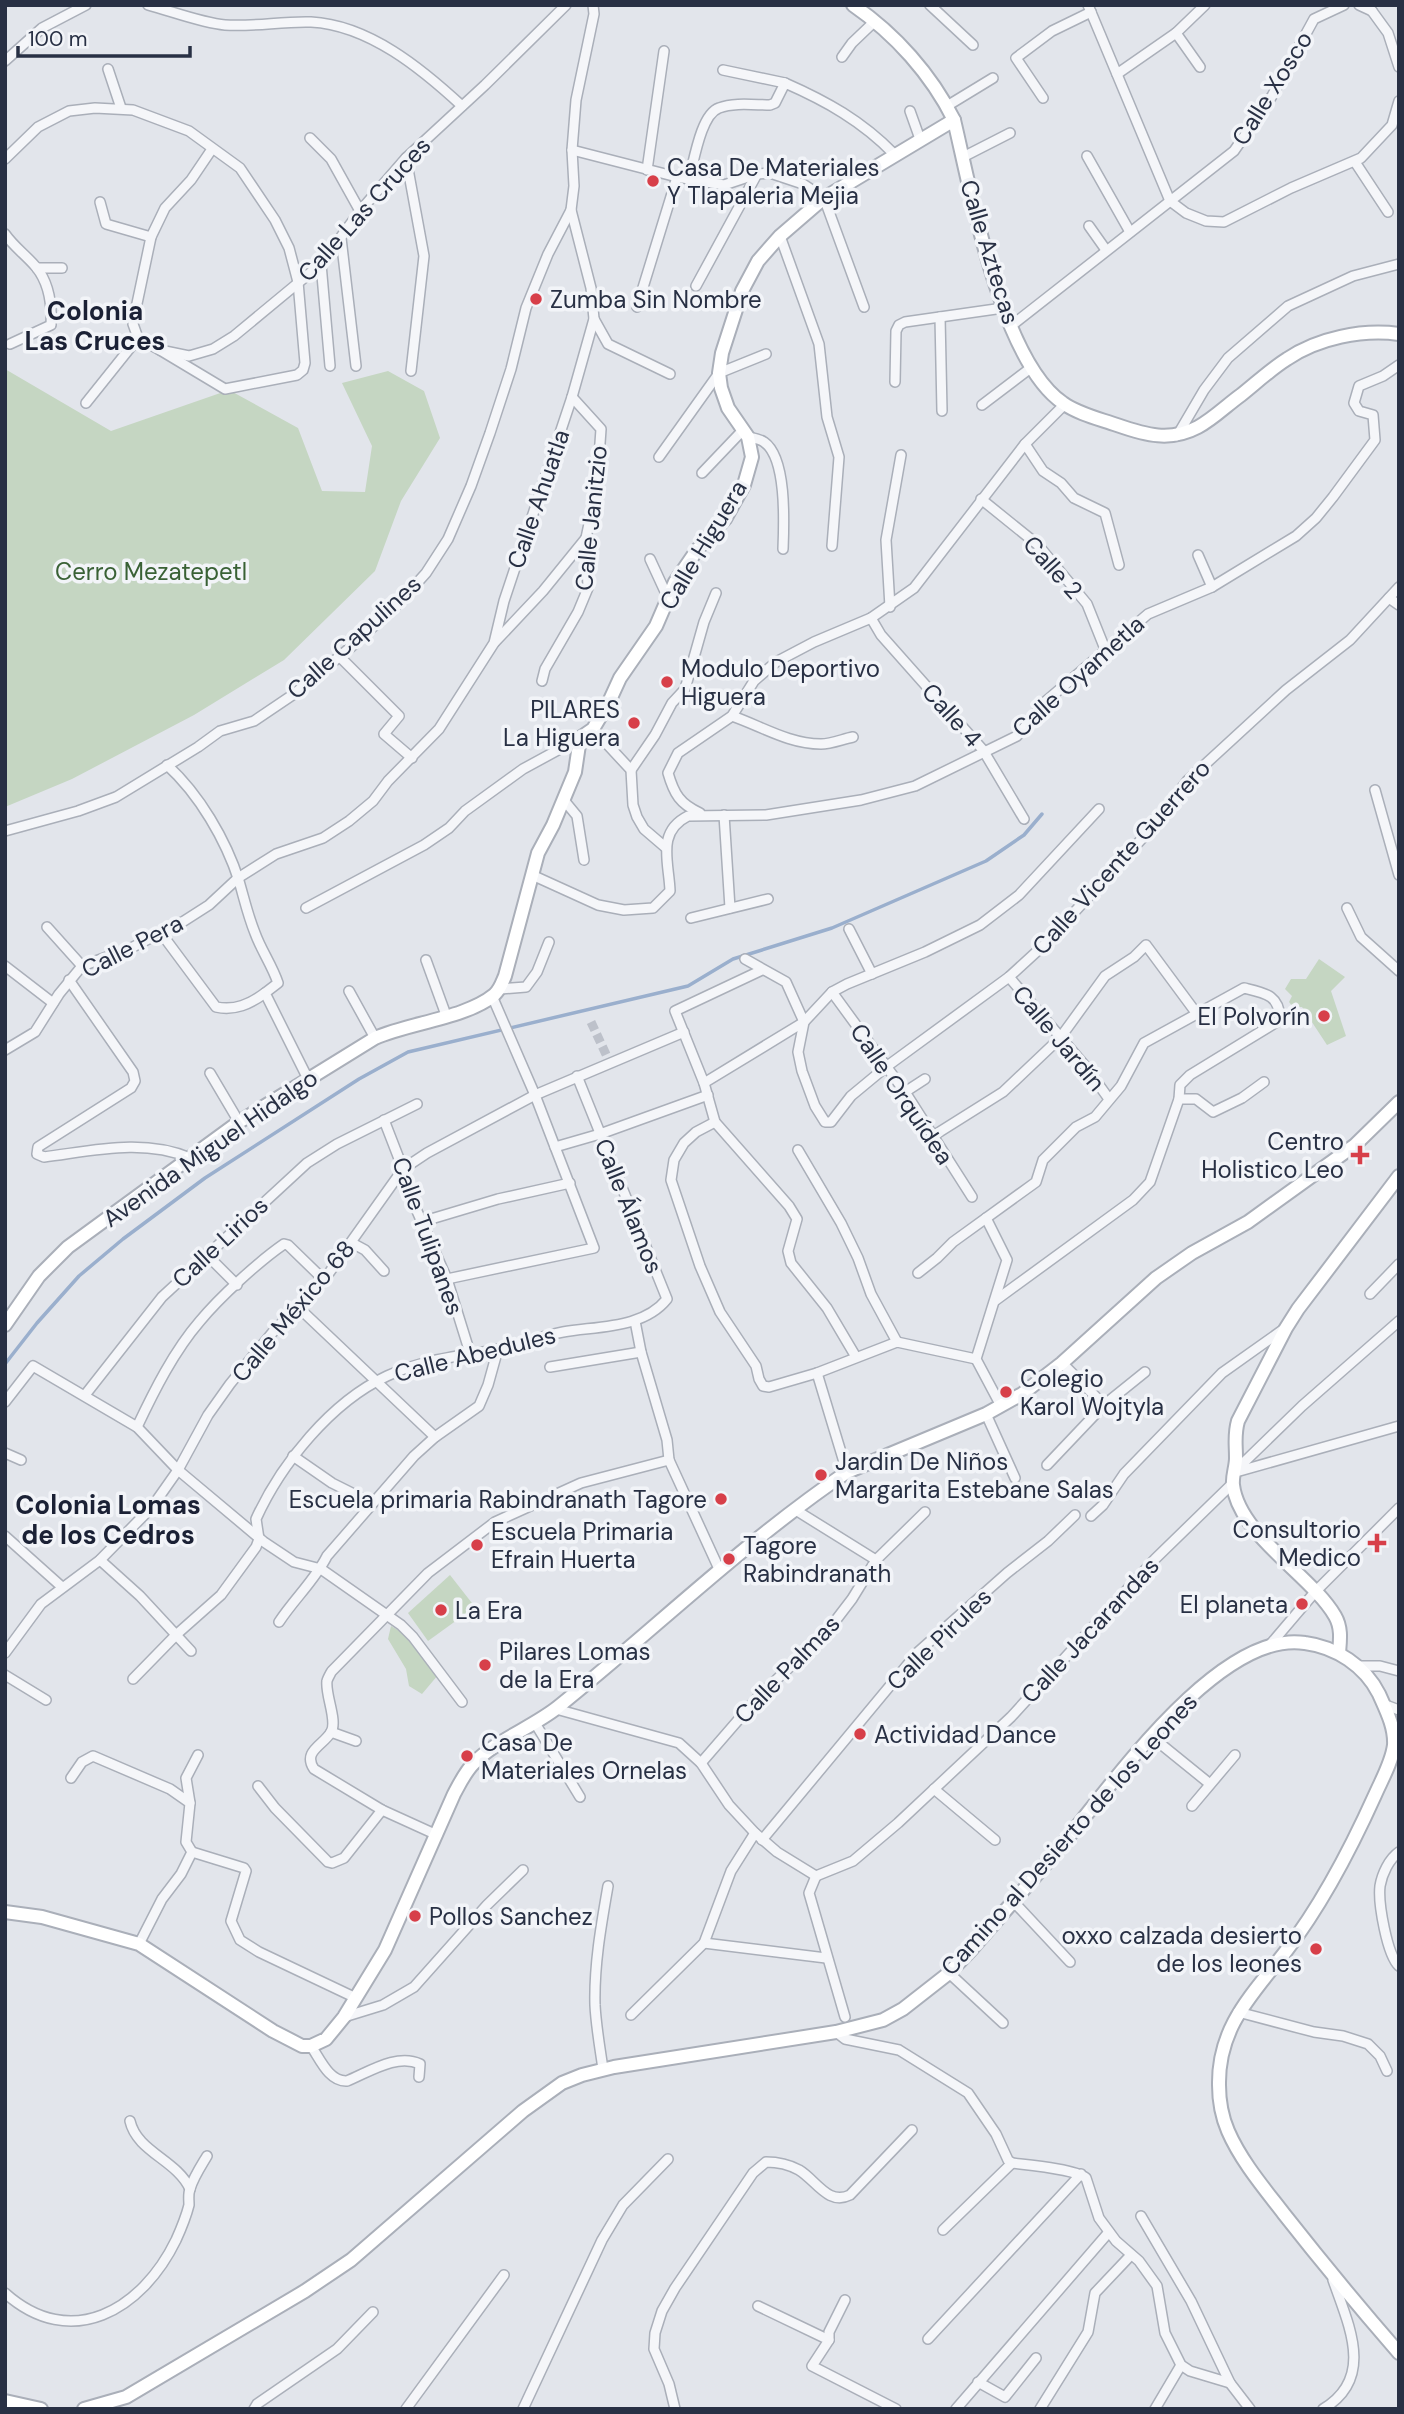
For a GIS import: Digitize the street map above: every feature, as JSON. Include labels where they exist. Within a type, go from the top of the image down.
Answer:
[{"type":"street","points":[[5,61],[42,29],[86,5]]},
{"type":"street","points":[[148,5],[222,25],[263,26],[312,22],[343,29],[400,55],[429,76],[462,106]]},
{"type":"street","name":"Calle Las Cruces","points":[[138,338],[160,350],[189,356],[213,349],[234,336],[321,264],[360,211],[406,158],[566,5]]},
{"type":"street","name":"Calle Ahuatla","points":[[238,878],[276,854],[323,838],[373,801],[439,729],[494,643],[504,601],[572,397],[594,319],[591,288],[571,210],[576,100],[594,14],[593,5]]},
{"type":"street","name":"Calle Aztecas","points":[[853,5],[875,21],[919,67],[947,106],[954,120],[982,240],[1003,308],[1032,367],[1050,391],[1064,405],[1147,435],[1177,436]]},
{"type":"street","points":[[930,5],[973,45]]},
{"type":"street","points":[[1117,74],[1176,33],[1205,5]]},
{"type":"street","name":"Calle Xosco","points":[[1011,326],[1234,151],[1272,96],[1314,19],[1344,5]]},
{"type":"street","points":[[1359,5],[1374,8],[1388,33],[1399,67]]},
{"type":"street","points":[[1043,98],[1016,58],[1052,31],[1089,9],[1170,201],[1186,213],[1206,221],[1224,222],[1291,188],[1355,162],[1396,127],[1399,101]]},
{"type":"street","points":[[842,57],[875,21]]},
{"type":"street","points":[[1176,33],[1200,67]]},
{"type":"street","points":[[647,170],[664,51]]},
{"type":"street","points":[[108,69],[121,108]]},
{"type":"street","points":[[723,70],[785,83],[822,99],[861,123],[894,155]]},
{"type":"street","points":[[947,106],[993,78]]},
{"type":"street","points":[[690,179],[703,128],[711,113],[720,107],[775,103],[785,83]]},
{"type":"street","points":[[5,159],[38,128],[69,111],[121,108],[189,131],[240,167],[258,192],[289,248],[298,282],[305,363],[303,370],[297,375],[225,389],[160,350]]},
{"type":"street","points":[[910,111],[920,139]]},
{"type":"street","points":[[783,549],[785,503],[771,449],[762,440],[746,433],[728,408],[721,388],[719,373],[722,353],[742,291],[758,261],[780,236],[824,198],[954,120]]},
{"type":"street","points":[[963,157],[1010,133]]},
{"type":"street","points":[[310,138],[331,159],[360,211]]},
{"type":"street","points":[[86,403],[138,338],[134,324],[135,313],[151,237],[165,208],[191,180],[212,149]]},
{"type":"street","points":[[572,149],[647,170],[724,185],[757,174],[770,173],[803,184],[824,198],[864,307]]},
{"type":"street","points":[[1087,156],[1130,232]]},
{"type":"street","points":[[406,158],[424,256],[411,371]]},
{"type":"street","points":[[1355,162],[1388,212]]},
{"type":"street","points":[[696,286],[757,174]]},
{"type":"street","points":[[637,307],[677,177]]},
{"type":"street","points":[[100,202],[106,224],[151,237]]},
{"type":"street","name":"Calle Capulines","points":[[5,831],[78,811],[116,797],[220,731],[254,721],[294,694],[339,656],[417,582],[448,539],[490,433],[535,286],[571,210]]},
{"type":"street","points":[[1089,226],[1106,250]]},
{"type":"street","points":[[5,234],[37,268],[52,299],[51,326],[10,345]]},
{"type":"street","points":[[780,236],[819,344],[827,417],[839,457],[832,546]]},
{"type":"street","points":[[341,238],[356,366]]},
{"type":"street","points":[[321,264],[330,366]]},
{"type":"street","points":[[1177,436],[1204,390],[1228,358],[1289,306],[1353,276],[1399,264]]},
{"type":"street","points":[[37,268],[62,268]]},
{"type":"street","points":[[895,382],[896,331],[899,325],[1003,308]]},
{"type":"street","points":[[940,317],[942,411]]},
{"type":"street","points":[[594,319],[608,344],[670,373]]},
{"type":"street","points":[[1177,436],[1199,426],[1288,358],[1319,344],[1357,332],[1399,334]]},
{"type":"street","points":[[659,457],[719,373],[766,354]]},
{"type":"street","name":"Calle Oyametla","points":[[665,848],[677,821],[688,816],[766,815],[874,797],[915,786],[983,750],[1017,736],[1046,701],[1148,614],[1212,587],[1275,550],[1316,518],[1375,440],[1374,415],[1359,411],[1354,403],[1359,387],[1399,365]]},
{"type":"street","points":[[982,405],[1032,367]]},
{"type":"street","name":"Calle Janitzio","points":[[542,681],[545,669],[578,612],[588,588],[586,538],[597,486],[601,429],[572,397]]},
{"type":"street","points":[[705,815],[681,804],[673,789],[668,774],[678,753],[732,716],[754,681],[775,662],[871,618],[914,588],[1025,444],[1064,405]]},
{"type":"street","points":[[702,473],[746,433]]},
{"type":"street","name":"Calle Higuera","points":[[580,738],[593,729],[620,678],[656,626],[675,582],[697,550],[725,519],[744,485],[752,457],[746,433]]},
{"type":"street","points":[[1025,444],[1043,471],[1061,483],[1074,498],[1105,513],[1119,565]]},
{"type":"street","points":[[890,607],[886,540],[901,455]]},
{"type":"street","name":"Calle 2","points":[[981,499],[1038,545],[1087,604],[1105,649]]},
{"type":"street","points":[[494,643],[543,591],[586,538]]},
{"type":"street","points":[[1198,555],[1212,587]]},
{"type":"street","points":[[650,558],[668,598]]},
{"type":"street","name":"Calle Vicente Guerrero","points":[[804,1022],[798,1052],[802,1071],[815,1106],[825,1122],[831,1122],[851,1096],[886,1067],[1009,977],[1045,944],[1150,830],[1187,781],[1286,690],[1350,640],[1399,587]]},
{"type":"street","points":[[532,875],[598,905],[624,910],[653,908],[670,891],[670,866],[665,848],[644,829],[633,805],[631,771],[672,703],[685,689],[704,622],[716,593]]},
{"type":"street","points":[[1389,598],[1399,605]]},
{"type":"street","name":"Calle 4","points":[[871,618],[881,635],[983,750],[1024,818]]},
{"type":"street","points":[[339,656],[398,716],[384,734],[412,758]]},
{"type":"street","points":[[732,716],[766,728],[782,737],[800,741],[821,744],[853,737]]},
{"type":"street","points":[[593,729],[631,771]]},
{"type":"street","points":[[447,1279],[594,1248],[502,1018],[496,993],[505,976],[538,853],[575,772],[580,738]]},
{"type":"street","points":[[306,908],[424,845],[523,769],[580,738]]},
{"type":"street","points":[[161,933],[216,1007],[229,1009],[251,1002],[278,983],[256,937],[238,878],[218,835],[186,783],[167,765]]},
{"type":"street","points":[[1375,790],[1399,875]]},
{"type":"street","points":[[564,799],[577,816],[584,860]]},
{"type":"street","points":[[704,1083],[804,1022],[832,992],[980,925],[1019,895],[1099,809]]},
{"type":"street","points":[[724,815],[730,908]]},
{"type":"street","name":"Calle Pera","points":[[5,1050],[34,1032],[69,980],[82,966],[129,949],[161,933],[209,905],[238,878]]},
{"type":"street","points":[[691,918],[768,899]]},
{"type":"street","points":[[1347,908],[1361,937],[1399,971]]},
{"type":"street","points":[[47,927],[82,966]]},
{"type":"street","points":[[849,929],[872,974]]},
{"type":"street","points":[[426,960],[446,1015],[496,993],[526,987],[537,972],[549,942]]},
{"type":"street","points":[[933,1136],[1003,1092],[1060,1038],[1105,976],[1134,957],[1146,945],[1197,1014]]},
{"type":"street","points":[[745,959],[786,982],[804,1022]]},
{"type":"street","points":[[5,966],[54,1003]]},
{"type":"street","points":[[762,970],[675,1011],[704,1083],[715,1122],[789,1206],[797,1219],[789,1251],[791,1263],[827,1308],[856,1357]]},
{"type":"street","name":"Calle Jardín","points":[[1009,977],[1086,1067],[1109,1099]]},
{"type":"street","points":[[69,980],[133,1072],[135,1081],[131,1088],[38,1147],[37,1154],[44,1157],[116,1147],[145,1147],[190,1158]]},
{"type":"street","points":[[918,1273],[953,1242],[1036,1182],[1043,1160],[1076,1128],[1095,1116],[1121,1086],[1144,1043],[1244,988],[1273,998],[1280,1009],[1280,1020],[1190,1074],[1180,1085],[1179,1099],[1150,1182],[1133,1200],[996,1300]]},
{"type":"street","points":[[349,990],[375,1038]]},
{"type":"street","name":"Calle Orquídea","points":[[832,992],[905,1091],[972,1197]]},
{"type":"street","points":[[265,993],[308,1079]]},
{"type":"street","name":"Avenida Miguel Hidalgo","points":[[5,1325],[51,1262],[68,1247],[239,1122],[375,1038],[446,1015]]},
{"type":"street","name":"Calle México 68","points":[[5,1653],[41,1604],[100,1560],[152,1507],[178,1470],[208,1415],[230,1384],[272,1333],[324,1280],[403,1169],[427,1153],[535,1095],[684,1032]]},
{"type":"street","points":[[210,1073],[239,1122]]},
{"type":"street","name":"Calle Álamos","points":[[577,1076],[667,1298],[661,1306],[635,1321]]},
{"type":"street","points":[[905,1091],[925,1079]]},
{"type":"street","points":[[1179,1099],[1196,1099],[1213,1112],[1242,1098],[1264,1082]]},
{"type":"street","points":[[555,1147],[600,1134],[708,1095]]},
{"type":"street","points":[[5,1912],[42,1917],[139,1944],[273,2031],[302,2046],[311,2046],[326,2039],[344,2017],[390,1939],[454,1794],[476,1761],[556,1709],[794,1509],[847,1472],[986,1414],[1022,1394],[1062,1363],[1156,1278],[1192,1253],[1248,1222],[1355,1145],[1399,1102]]},
{"type":"street","name":"Calle Lirios","points":[[85,1395],[162,1297],[307,1163],[417,1104]]},
{"type":"street","name":"Calle Tulipanes","points":[[384,1120],[421,1222],[447,1279],[470,1353]]},
{"type":"street","points":[[715,1122],[696,1132],[684,1143],[674,1160],[671,1180],[700,1266],[720,1312],[756,1366],[764,1386],[769,1387],[817,1373],[897,1342],[976,1359]]},
{"type":"street","points":[[798,1150],[841,1223],[871,1294],[897,1342]]},
{"type":"street","points":[[1339,1653],[1340,1636],[1335,1616],[1260,1535],[1245,1514],[1233,1478],[1236,1459],[1234,1437],[1238,1420],[1286,1328],[1399,1176]]},
{"type":"street","points":[[421,1222],[477,1205],[570,1183]]},
{"type":"street","points":[[986,1218],[1007,1260],[976,1359],[1001,1406]]},
{"type":"street","points":[[352,1243],[365,1250],[384,1271]]},
{"type":"street","points":[[137,1427],[180,1349],[201,1320],[284,1244],[292,1247],[324,1280]]},
{"type":"street","points":[[206,1254],[237,1285]]},
{"type":"street","points":[[1370,1294],[1399,1264]]},
{"type":"street","points":[[299,1308],[435,1437]]},
{"type":"street","points":[[635,1321],[641,1352],[667,1440],[669,1460],[720,1571]]},
{"type":"street","name":"Calle Abedules","points":[[133,1679],[177,1634],[221,1595],[256,1548],[259,1539],[256,1519],[293,1456],[330,1415],[375,1382],[389,1374],[441,1358],[498,1349],[562,1332],[635,1321]]},
{"type":"street","name":"Calle Jacarandas","points":[[816,1876],[853,1861],[898,1823],[1011,1717],[1155,1559],[1302,1406],[1399,1321]]},
{"type":"street","points":[[1091,1516],[1124,1474],[1222,1373],[1286,1328]]},
{"type":"street","points":[[279,1622],[294,1599],[321,1569],[327,1556],[414,1456],[435,1437],[479,1406],[498,1349]]},
{"type":"street","points":[[550,1367],[641,1352]]},
{"type":"street","points":[[1062,1363],[1104,1405]]},
{"type":"street","points":[[5,1402],[33,1366],[137,1427],[178,1470],[259,1539],[294,1562],[321,1569],[401,1625],[414,1637],[462,1702]]},
{"type":"street","points":[[1047,1465],[1104,1405],[1144,1372]]},
{"type":"street","points":[[817,1373],[847,1472]]},
{"type":"street","points":[[986,1414],[1015,1478]]},
{"type":"street","points":[[1233,1478],[1399,1426]]},
{"type":"street","points":[[5,1453],[21,1460]]},
{"type":"street","points":[[293,1456],[332,1483],[372,1503]]},
{"type":"street","points":[[437,1835],[382,1810],[314,1769],[311,1756],[318,1744],[331,1732],[333,1724],[327,1681],[332,1671],[428,1573],[495,1522],[581,1483],[669,1460]]},
{"type":"street","points":[[1269,1646],[1315,1592],[1399,1508]]},
{"type":"street","points":[[794,1509],[876,1560]]},
{"type":"street","name":"Calle Palmas","points":[[701,1763],[759,1696],[826,1633],[852,1599],[876,1560],[925,1512]]},
{"type":"street","name":"Calle Pirules","points":[[704,1943],[731,1871],[758,1836],[918,1652],[1075,1515]]},
{"type":"street","points":[[5,1536],[62,1587]]},
{"type":"street","points":[[100,1560],[177,1634],[191,1651]]},
{"type":"street","name":"Camino al Desierto de los Leones","points":[[84,2409],[126,2397],[351,2260],[523,2112],[562,2083],[603,2069],[836,2032],[883,2020],[895,2014],[949,1973],[1013,1901],[1102,1793],[1198,1688],[1246,1656],[1287,1642],[1306,1643],[1339,1653],[1357,1666],[1375,1686],[1384,1704],[1393,1731],[1392,1755],[1365,1817],[1330,1882],[1287,1950],[1238,2012],[1224,2050],[1219,2084],[1222,2111],[1227,2130],[1254,2175],[1332,2275],[1399,2353]]},
{"type":"street","points":[[1357,1666],[1380,1666],[1399,1671]]},
{"type":"street","points":[[5,1675],[46,1700]]},
{"type":"street","points":[[1384,1704],[1399,1710]]},
{"type":"street","points":[[556,1709],[680,1743],[701,1763],[729,1805],[758,1836],[793,1863],[816,1876],[809,1893],[845,2017]]},
{"type":"street","points":[[535,1723],[580,1797]]},
{"type":"street","points":[[331,1732],[356,1741]]},
{"type":"street","points":[[1152,1737],[1210,1783]]},
{"type":"street","points":[[198,1755],[186,1778],[191,1803],[186,1842],[192,1852],[244,1868],[246,1871],[231,1920],[240,1940],[259,1952],[356,1998]]},
{"type":"street","points":[[1192,1807],[1236,1755]]},
{"type":"street","points":[[71,1778],[82,1762],[93,1756],[170,1789],[191,1803]]},
{"type":"street","points":[[258,1786],[275,1808],[332,1863],[344,1858],[382,1810]]},
{"type":"street","points":[[934,1789],[995,1840]]},
{"type":"street","points":[[139,1944],[162,1899],[181,1874],[192,1852]]},
{"type":"street","points":[[1399,1852],[1389,1863],[1380,1888],[1388,1945],[1391,1956],[1399,1966]]},
{"type":"street","points":[[344,2017],[383,2005],[414,1987],[487,1905],[523,1870]]},
{"type":"street","points":[[603,2069],[595,2006],[598,1945],[608,1886]]},
{"type":"street","points":[[1013,1901],[1070,1962]]},
{"type":"street","points":[[631,2015],[704,1943],[826,1958]]},
{"type":"street","points":[[949,1973],[1003,2024]]},
{"type":"street","points":[[1238,2012],[1367,2044],[1380,2056],[1387,2071]]},
{"type":"street","points":[[836,2032],[845,2039],[899,2050],[968,2093],[1012,2163],[1081,2174],[1088,2183],[1099,2218],[1109,2232],[1139,2261],[1157,2286],[1165,2333],[1181,2365],[1190,2371],[1230,2383]]},
{"type":"street","points":[[311,2046],[332,2077],[340,2081],[347,2081],[397,2061],[410,2060],[420,2064],[419,2077]]},
{"type":"street","points":[[130,2121],[133,2133],[177,2169],[185,2177],[190,2189]]},
{"type":"street","points":[[675,2409],[669,2384],[654,2349],[659,2322],[675,2288],[753,2172],[766,2162],[785,2163],[801,2171],[828,2195],[844,2198],[850,2195],[912,2130]]},
{"type":"street","points":[[5,2293],[21,2307],[47,2320],[85,2321],[126,2303],[158,2273],[176,2241],[186,2213],[190,2189],[207,2155]]},
{"type":"street","points":[[523,2409],[602,2240],[623,2205],[668,2159]]},
{"type":"street","points":[[943,2230],[1012,2163]]},
{"type":"street","points":[[928,2339],[1081,2174]]},
{"type":"street","points":[[1141,2216],[1191,2301],[1230,2383],[1245,2407]]},
{"type":"street","points":[[956,2409],[1109,2232]]},
{"type":"street","points":[[1040,2409],[1088,2332],[1095,2293],[1131,2255]]},
{"type":"street","points":[[406,2409],[505,2275]]},
{"type":"street","points":[[1323,2409],[1340,2399],[1352,2378],[1355,2357],[1332,2275]]},
{"type":"street","points":[[845,2300],[828,2332],[829,2340],[812,2366],[896,2409]]},
{"type":"street","points":[[758,2306],[829,2340]]},
{"type":"street","points":[[254,2409],[257,2404],[337,2349],[373,2312]]},
{"type":"street","points":[[978,2382],[1005,2397],[1036,2358]]},
{"type":"street","points":[[1155,2409],[1181,2365]]},
{"type":"street","points":[[5,2401],[41,2409]]},
{"type":"green space","name":"Cerro Mezatepetl","points":[[5,369],[111,431],[229,390],[298,428],[322,491],[365,492],[372,446],[342,383],[388,371],[424,391],[440,438],[401,501],[375,571],[284,660],[194,715],[72,779],[5,807]]},
{"type":"green space","name":"El Polvorín","points":[[1319,959],[1345,977],[1331,991],[1346,1036],[1327,1045],[1302,1007],[1293,1007],[1289,1002],[1292,996],[1285,989],[1291,979],[1306,979]]},
{"type":"green space","name":"La Era","points":[[450,1575],[475,1607],[428,1641],[408,1613]]},
{"type":"green space","points":[[391,1626],[408,1636],[438,1675],[422,1694],[409,1686],[406,1669],[388,1639]]},
{"type":"waterway","points":[[5,1364],[79,1276],[123,1239],[205,1178],[359,1079],[408,1052],[688,986],[733,959],[832,928],[986,861],[1024,835],[1042,814]]},
{"type":"tunnel","points":[[591,1022],[610,1063]]},
{"type":"place","name":"Casa De Materiales Y Tlapaleria Mejia","points":[[653,181]]},
{"type":"place","name":"Zumba Sin Nombre","points":[[536,299]]},
{"type":"place","name":"Modulo Deportivo Higuera","points":[[667,682]]},
{"type":"place","name":"PILARES La Higuera","points":[[634,723]]},
{"type":"place","name":"El Polvorín","points":[[1324,1016]]},
{"type":"place","name":"Centro Holistico Leo","points":[[1360,1155]]},
{"type":"place","name":"Colegio Karol Wojtyla","points":[[1006,1392]]},
{"type":"place","name":"Jardin De Niños Margarita Estebane Salas","points":[[821,1475]]},
{"type":"place","name":"Escuela primaria Rabindranath Tagore","points":[[721,1499]]},
{"type":"place","name":"Consultorio Medico","points":[[1377,1543]]},
{"type":"place","name":"Escuela Primaria Efrain Huerta","points":[[477,1545]]},
{"type":"place","name":"Tagore Rabindranath","points":[[729,1559]]},
{"type":"place","name":"El planeta","points":[[1302,1604]]},
{"type":"place","name":"La Era","points":[[441,1610]]},
{"type":"place","name":"Pilares Lomas de la Era","points":[[485,1665]]},
{"type":"place","name":"Actividad Dance","points":[[860,1734]]},
{"type":"place","name":"Casa De Materiales Ornelas","points":[[467,1756]]},
{"type":"place","name":"Pollos Sanchez","points":[[415,1916]]},
{"type":"place","name":"oxxo calzada desierto de los leones","points":[[1316,1949]]},
{"type":"district","name":"Colonia Las Cruces","points":[[95,326]]},
{"type":"district","name":"Colonia Lomas de los Cedros","points":[[108,1520]]}]
